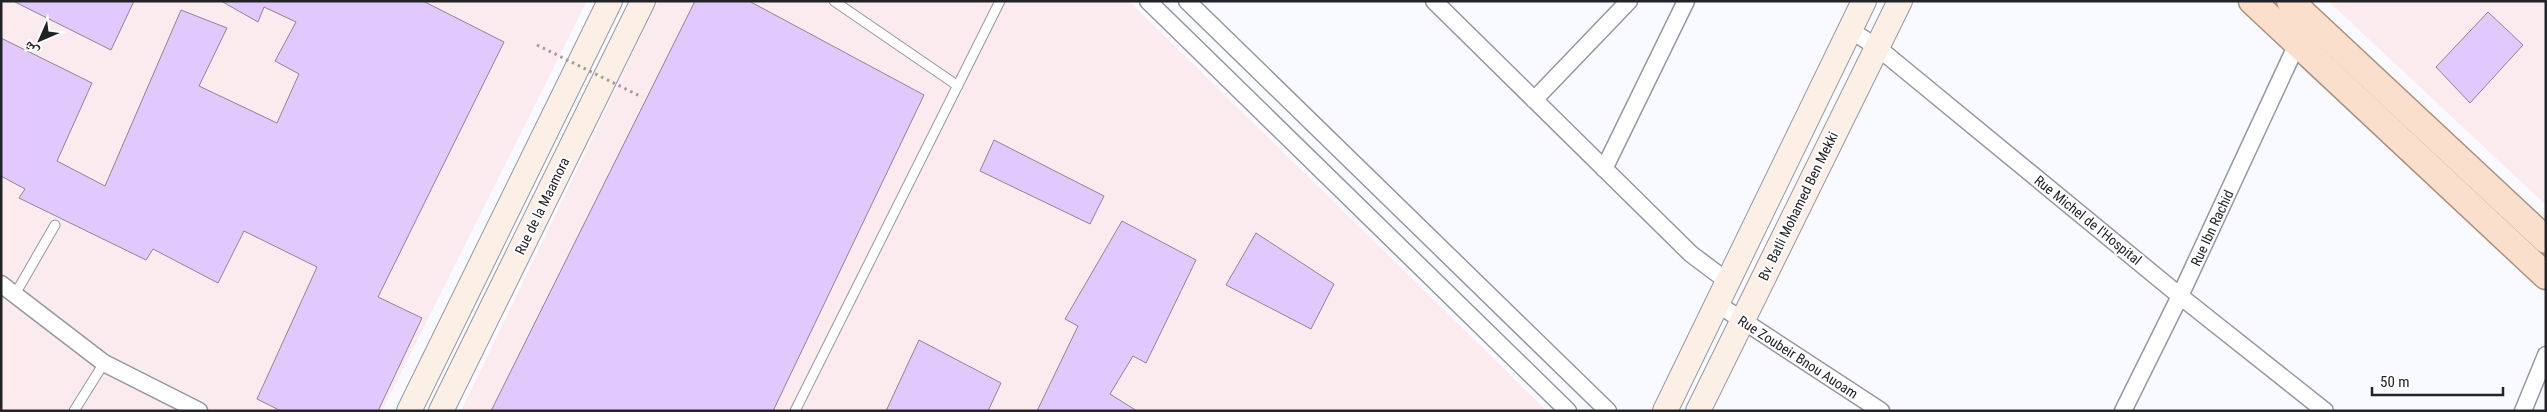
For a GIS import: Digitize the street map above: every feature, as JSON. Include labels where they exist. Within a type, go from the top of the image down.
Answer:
[{"type":"main road","points":[[2252,1],[2546,276]]},
{"type":"main road","points":[[2290,1],[2546,240]]},
{"type":"street","name":"Rue de la Maamora","points":[[409,411],[610,1]]},
{"type":"street","name":"Rue de la Maamora","points":[[441,411],[643,1]]},
{"type":"street","points":[[1148,1],[1568,411]]},
{"type":"street","points":[[1187,1],[1608,411]]},
{"type":"street","points":[[1434,1],[1690,254],[1727,281]]},
{"type":"street","points":[[1534,100],[1628,1]]},
{"type":"street","points":[[1604,169],[1686,1]]},
{"type":"street","points":[[1665,411],[1864,1]]},
{"type":"street","name":"Bv. Batli Mohamed Ben Mekki","points":[[1698,411],[1900,1]]},
{"type":"street","name":"Rue Michel de l'Hospital","points":[[1850,30],[1877,47],[2180,296],[2325,411]]},
{"type":"street","name":"Rue Ibn Rachid","points":[[2123,411],[2180,296],[2297,44]]},
{"type":"street","points":[[1777,180],[1805,192]]},
{"type":"street","points":[[492,243],[517,255]]},
{"type":"street","points":[[1,284],[14,296],[104,363],[199,411]]},
{"type":"street","name":"Rue Zoubeir Bnou Auoam","points":[[1716,303],[1881,411]]},
{"type":"street","points":[[2523,411],[2546,355]]},
{"type":"lane","points":[[834,1],[958,86]]},
{"type":"lane","points":[[796,411],[1000,1]]},
{"type":"lane","points":[[14,296],[55,225]]},
{"type":"lane","points":[[74,411],[104,363]]},
{"type":"path","points":[[537,45],[642,97]]},
{"type":"shaded area","points":[[1,1],[587,1],[382,411],[1,411]]},
{"type":"shaded area","points":[[658,1],[1129,1],[1547,411],[461,411]]},
{"type":"shaded area","points":[[2328,1],[2546,1],[2546,205]]},
{"type":"building","points":[[13,1],[134,1],[111,50]]},
{"type":"building","points":[[221,1],[423,1],[504,42],[378,297],[422,318],[378,411],[281,411],[257,399],[317,267],[244,231],[218,283],[153,249],[146,260],[19,198],[25,189],[1,176],[1,38],[92,83],[57,161],[105,186],[181,10],[227,28],[199,86],[277,123],[299,74],[275,61],[296,22],[264,7],[258,22]]},
{"type":"building","points":[[695,1],[749,1],[924,95],[773,411],[491,411]]},
{"type":"building","points":[[2488,12],[2523,45],[2470,103],[2436,67]]},
{"type":"building","points":[[994,140],[1104,196],[1090,224],[980,171]]},
{"type":"building","points":[[1122,221],[1196,260],[1146,363],[1133,356],[1110,394],[1137,411],[1037,411],[1078,326],[1065,319]]},
{"type":"building","points":[[1256,233],[1334,284],[1311,329],[1226,285]]},
{"type":"building","points":[[919,340],[1001,383],[988,411],[886,411]]}]
